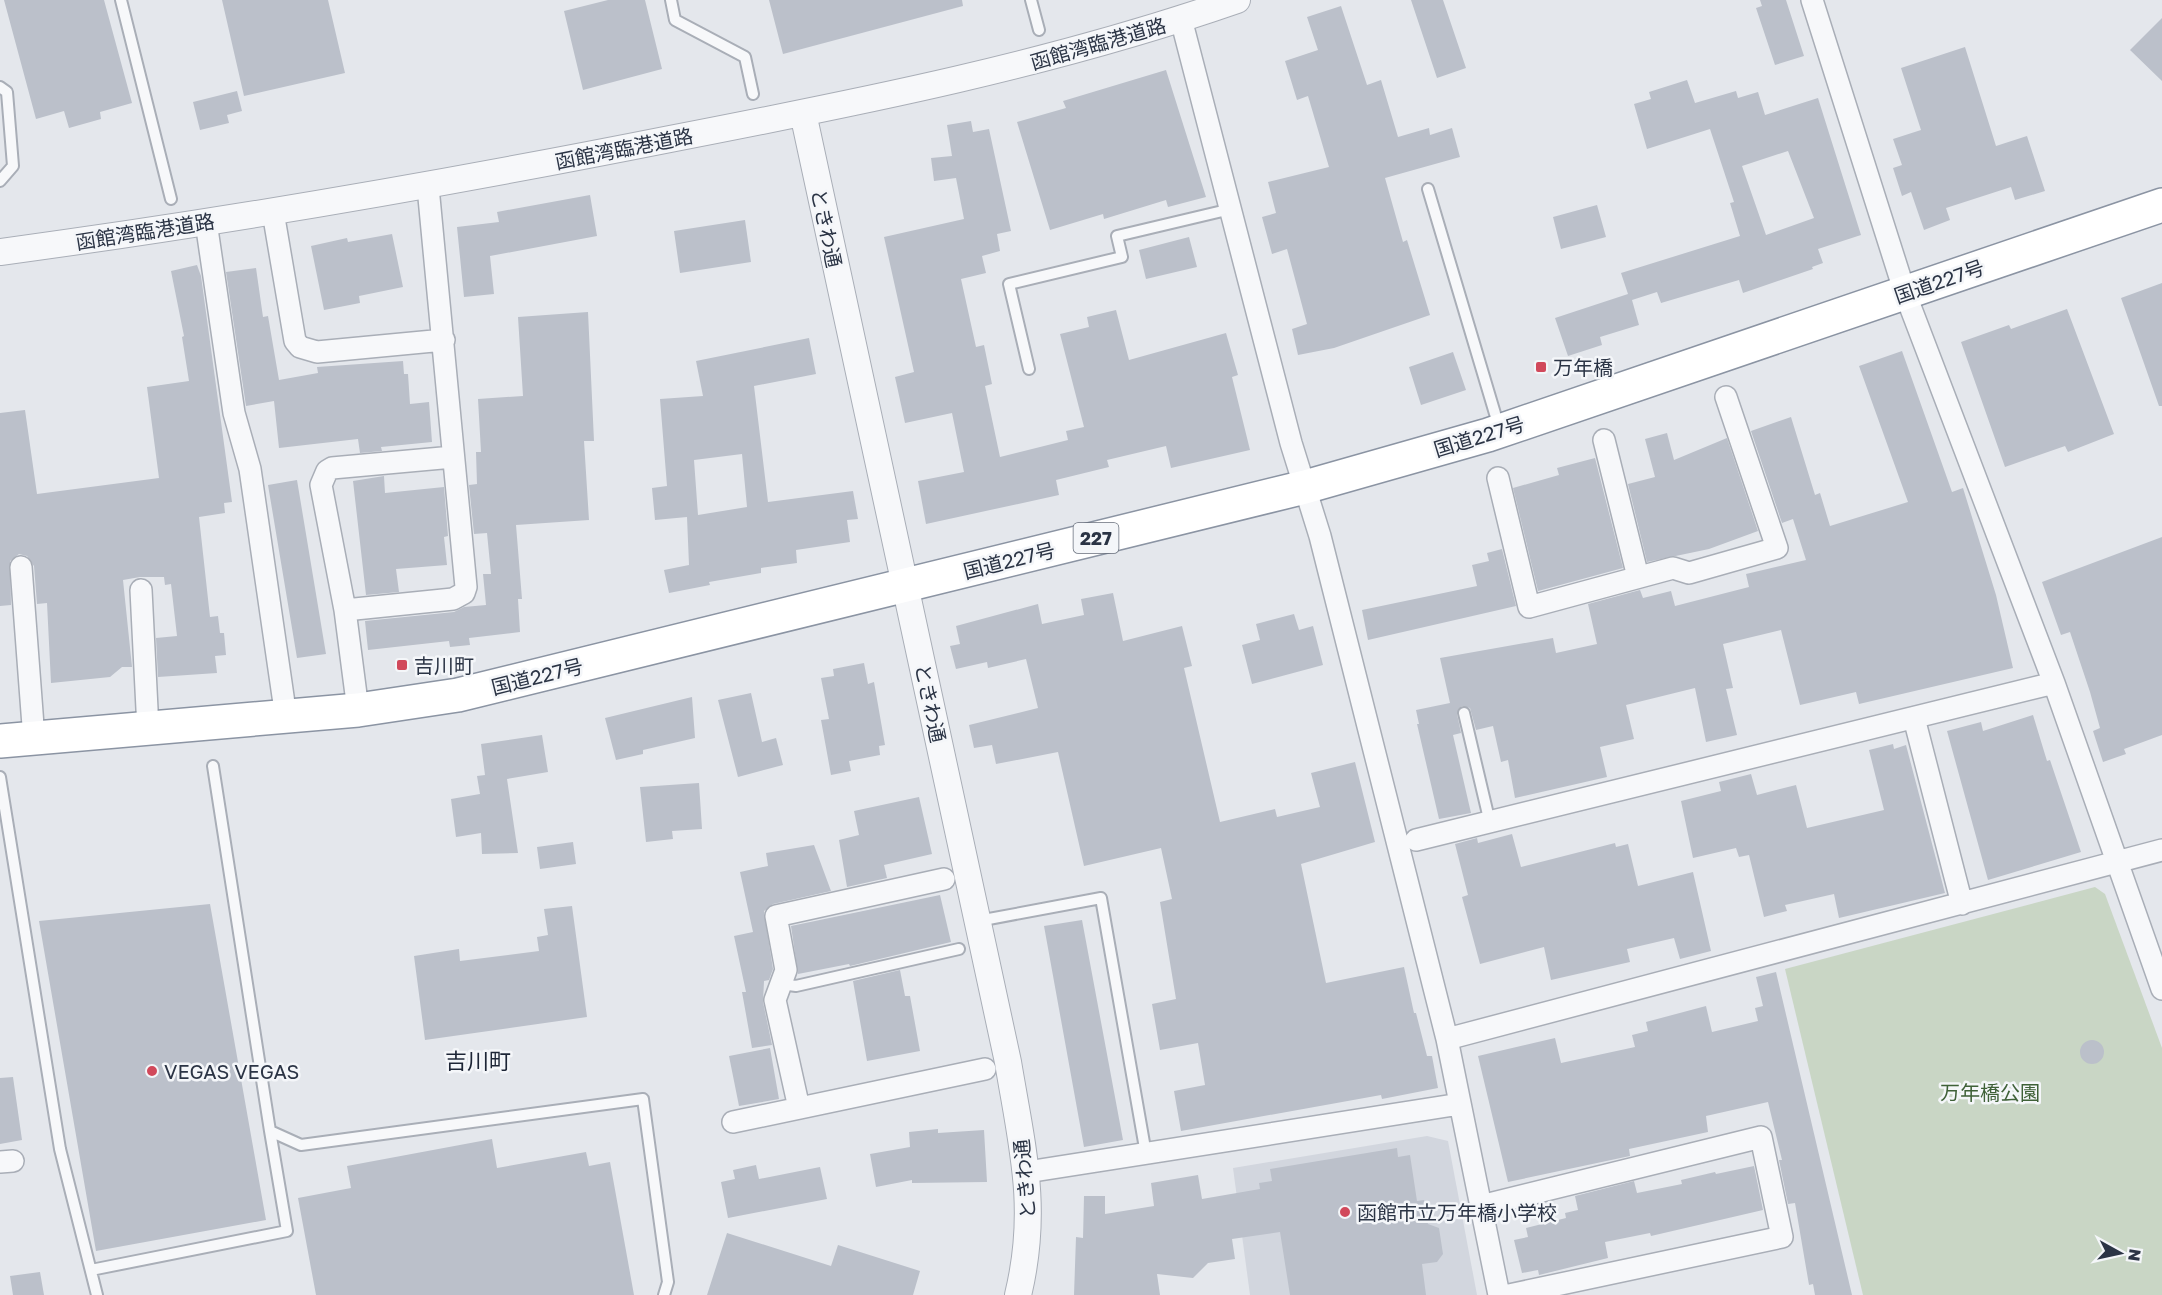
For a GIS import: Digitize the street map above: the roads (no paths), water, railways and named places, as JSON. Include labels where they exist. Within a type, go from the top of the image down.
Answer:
[{"type":"highway","name":"国道227号","points":[[0,741],[358,710],[459,695],[1305,487],[1500,431],[2162,205]]},
{"type":"street","name":"函館湾臨港道路","points":[[0,252],[428,187],[803,113],[1001,70],[1181,19],[1238,0]]},
{"type":"street","points":[[1812,0],[1905,293],[2054,682],[2162,989]]},
{"type":"street","points":[[1181,19],[1291,443],[1320,536],[1447,1039],[1499,1295]]},
{"type":"street","name":"ときわ通","points":[[803,113],[1008,1062],[1027,1172],[1028,1235],[1018,1295]]},
{"type":"street","points":[[345,610],[453,599],[464,593],[466,587],[428,187]]},
{"type":"street","points":[[273,212],[295,341],[300,347],[317,352],[444,340]]},
{"type":"street","points":[[206,222],[234,413],[250,469],[286,717]]},
{"type":"street","points":[[1498,478],[1529,607],[1673,568],[1689,573],[1776,548],[1726,397]]},
{"type":"street","points":[[1604,440],[1638,577]]},
{"type":"street","points":[[358,710],[345,610],[321,485],[327,471],[332,468],[453,457]]},
{"type":"street","points":[[21,567],[34,739]]},
{"type":"street","points":[[141,590],[148,729]]},
{"type":"street","points":[[1416,840],[2054,682]]},
{"type":"street","points":[[1914,717],[1962,904]]},
{"type":"street","points":[[1447,1039],[2118,864],[2162,850]]},
{"type":"street","points":[[799,1108],[775,1000],[786,970],[776,916],[944,879]]},
{"type":"street","points":[[732,1122],[985,1069]]},
{"type":"street","points":[[1027,1172],[1460,1104]]},
{"type":"street","points":[[1482,1206],[1761,1137],[1782,1237],[1509,1295]]},
{"type":"lane","points":[[121,0],[171,199]]},
{"type":"lane","points":[[671,0],[675,20],[745,57],[753,94]]},
{"type":"lane","points":[[1031,0],[1039,30]]},
{"type":"lane","points":[[0,87],[7,92],[13,166],[0,181]]},
{"type":"lane","points":[[1428,189],[1500,431]]},
{"type":"lane","points":[[1029,369],[1009,284],[1122,257],[1117,236],[1231,209]]},
{"type":"lane","points":[[1464,713],[1490,823]]},
{"type":"lane","points":[[91,1270],[287,1231],[213,766]]},
{"type":"lane","points":[[0,777],[60,1149],[97,1295]]},
{"type":"lane","points":[[978,921],[1101,898],[1146,1154]]},
{"type":"lane","points":[[781,984],[796,987],[959,949]]},
{"type":"lane","points":[[270,1131],[301,1145],[643,1099],[668,1282],[664,1295]]},
{"type":"place","name":"万年橋","points":[[1541,367]]},
{"type":"place","name":"吉川町","points":[[402,665]]},
{"type":"place","name":"VEGAS VEGAS","points":[[152,1071]]},
{"type":"place","name":"函館市立万年橋小学校","points":[[1345,1212]]},
{"type":"district","name":"吉川町","points":[[478,1060]]},
{"type":"park label","name":"万年橋公園","points":[[1990,1092]]}]
